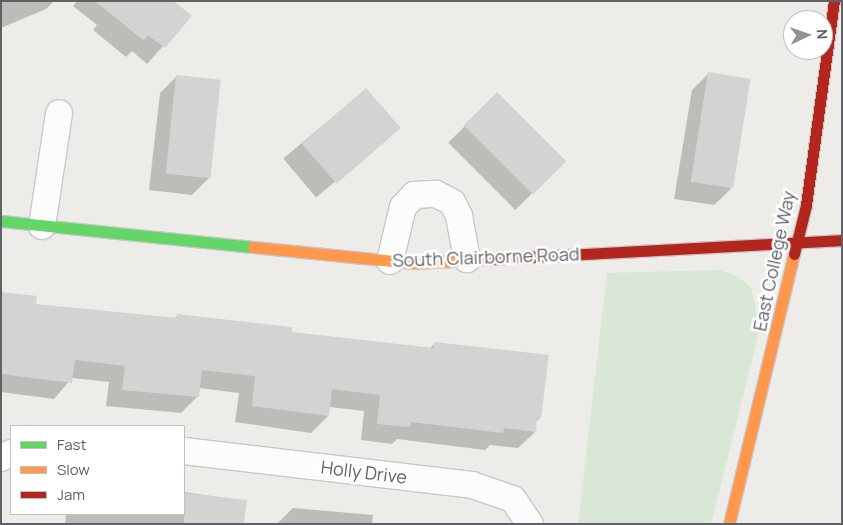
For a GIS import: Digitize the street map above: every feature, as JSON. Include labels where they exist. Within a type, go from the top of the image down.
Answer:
[{"type":"street","name":"East College Way","points":[[729,524],[806,204],[834,1]]},
{"type":"street","points":[[42,226],[58,113]]},
{"type":"street","points":[[390,261],[403,207],[414,195],[436,194],[452,202],[456,209],[467,259]]},
{"type":"street","name":"South Clairborne Road","points":[[1,221],[413,263],[797,244],[842,240]]},
{"type":"street","name":"Holly Drive","points":[[185,451],[472,485],[513,499],[530,524]]},
{"type":"green space","points":[[719,270],[737,276],[751,288],[760,328],[711,524],[578,524],[607,273]]},
{"type":"building","points":[[95,1],[174,1],[192,16],[165,48],[148,35],[144,41]]},
{"type":"building","points":[[708,72],[750,79],[733,188],[691,182]]},
{"type":"building","points":[[176,75],[221,80],[210,178],[166,173]]},
{"type":"building","points":[[366,88],[401,128],[337,184],[302,144]]},
{"type":"building","points":[[497,92],[566,161],[533,195],[464,125]]},
{"type":"building","points":[[1,292],[37,296],[36,304],[177,318],[177,314],[292,327],[292,332],[434,348],[434,342],[549,355],[541,418],[537,417],[536,432],[504,428],[503,433],[411,422],[410,427],[377,424],[380,395],[332,389],[329,416],[252,406],[255,376],[202,370],[199,397],[122,390],[125,366],[75,360],[72,383],[1,374]]},
{"type":"building","points":[[185,493],[247,500],[244,524],[184,524]]},
{"type":"traffic: fast","points":[[1,221],[253,247]]},
{"type":"traffic: slow","points":[[253,247],[413,263],[474,260]]},
{"type":"traffic: slow","points":[[729,524],[794,254]]},
{"type":"traffic: jam","points":[[794,254],[806,205],[834,1]]},
{"type":"traffic: jam","points":[[474,260],[842,240]]}]
